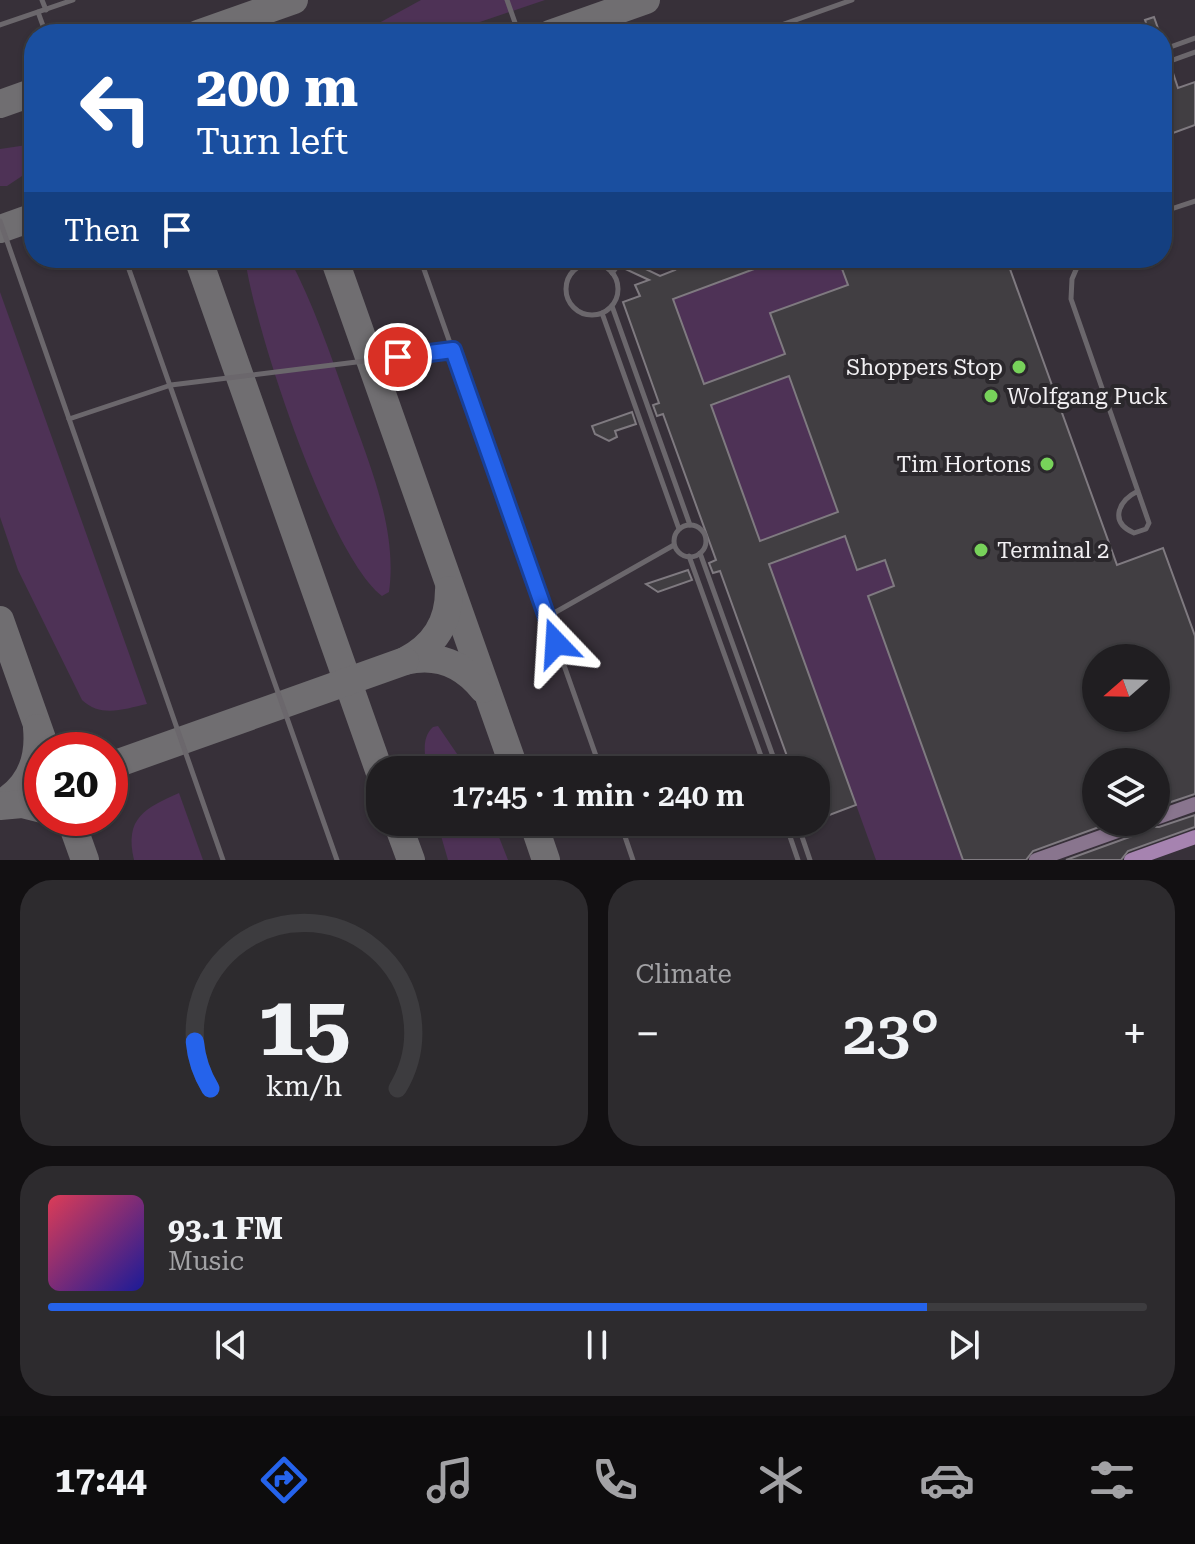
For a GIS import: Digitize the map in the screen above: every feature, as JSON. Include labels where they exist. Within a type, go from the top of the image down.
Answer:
[{"type":"main road","points":[[1170,813],[1195,804]]},
{"type":"main road","points":[[1036,860],[1104,836]]},
{"type":"main road","points":[[1131,860],[1190,839]]},
{"type":"lane","points":[[42,0],[46,10]]},
{"type":"lane","points":[[0,25],[73,0]]},
{"type":"lane","points":[[507,0],[515,24]]},
{"type":"lane","points":[[784,24],[852,0]]},
{"type":"lane","points":[[38,12],[42,24]]},
{"type":"lane","points":[[1172,46],[1195,38]]},
{"type":"lane","points":[[1172,60],[1195,52]]},
{"type":"lane","points":[[1172,209],[1195,201]]},
{"type":"lane","points":[[0,221],[223,860]]},
{"type":"lane","points":[[129,268],[337,860]]},
{"type":"lane","points":[[424,268],[596,756]]},
{"type":"lane","points":[[578,268],[568,280],[566,292],[571,304],[580,312],[593,315],[612,306],[618,291],[612,273],[606,268]]},
{"type":"lane","points":[[612,273],[616,268]]},
{"type":"lane","points":[[1077,268],[1072,279],[1071,299],[1138,491],[1149,523],[1146,529],[1134,533],[1127,530],[1120,519],[1119,510],[1126,497],[1138,491]]},
{"type":"lane","points":[[612,306],[690,525]]},
{"type":"lane","points":[[602,313],[679,529]]},
{"type":"lane","points":[[69,419],[171,385],[453,350]]},
{"type":"lane","points":[[690,525],[698,527],[705,536],[700,553],[682,554],[674,545],[674,536],[679,529],[690,525]]},
{"type":"lane","points":[[547,617],[674,545]]},
{"type":"lane","points":[[700,553],[773,756]]},
{"type":"lane","points":[[689,556],[761,756]]},
{"type":"lane","points":[[625,836],[633,860]]},
{"type":"lane","points":[[790,836],[798,860]]},
{"type":"lane","points":[[802,836],[810,860]]},
{"type":"shaded area","points":[[0,0],[1195,0],[1195,860],[0,860]]},
{"type":"shaded area","points":[[421,0],[545,0],[474,24],[377,24]]},
{"type":"shaded area","points":[[24,145],[24,175],[7,186],[0,186],[0,149]]},
{"type":"shaded area","points":[[247,268],[294,268],[298,275],[334,365],[379,495],[391,568],[389,592],[382,596],[361,573],[318,490],[278,385]]},
{"type":"shaded area","points":[[759,268],[842,268],[848,285],[771,313],[785,354],[704,384],[673,299]]},
{"type":"shaded area","points":[[0,292],[147,704],[105,710],[89,706],[82,700],[18,570],[0,517]]},
{"type":"shaded area","points":[[789,376],[838,512],[760,541],[711,405]]},
{"type":"shaded area","points":[[845,536],[885,560],[894,586],[868,596],[963,860],[876,860],[769,564]]},
{"type":"shaded area","points":[[438,726],[458,756],[425,756],[425,741],[433,727]]},
{"type":"shaded area","points":[[179,793],[203,860],[134,860],[132,834],[140,816]]},
{"type":"shaded area","points":[[441,836],[499,836],[508,860],[448,860]]},
{"type":"building","points":[[1154,17],[1156,24],[1146,24],[1145,20]]},
{"type":"building","points":[[1172,70],[1178,88],[1195,82],[1195,125],[1172,133]]},
{"type":"building","name":"Terminal 2","points":[[623,268],[643,268],[660,276],[674,268],[757,268],[673,299],[704,384],[785,354],[770,313],[848,285],[842,268],[1010,268],[1117,565],[1163,548],[1195,636],[1195,794],[1170,802],[1170,748],[1082,748],[1082,833],[1033,851],[1026,860],[963,860],[868,596],[894,586],[885,560],[857,570],[845,536],[769,564],[856,805],[830,815],[830,756],[787,756],[720,571],[713,573],[709,563],[716,560],[663,414],[657,416],[653,405],[659,403],[623,302],[640,296],[635,285],[649,280]],"holes":[[[789,376],[838,512],[760,541],[711,405]]]},
{"type":"building","points":[[632,412],[636,424],[615,431],[617,437],[609,441],[595,434],[592,426]]},
{"type":"building","points":[[688,570],[692,580],[658,592],[646,584]]},
{"type":"building","points":[[1195,815],[1195,827],[1170,836],[1170,823]]},
{"type":"building","points":[[1132,836],[1170,836],[1128,851],[1121,860],[1066,860]]},
{"type":"taxiway","points":[[226,24],[294,0]]},
{"type":"taxiway","points":[[578,24],[646,0]]},
{"type":"taxiway","points":[[0,104],[24,96]]},
{"type":"taxiway","points":[[0,229],[24,221]]},
{"type":"taxiway","points":[[202,268],[374,756]]},
{"type":"taxiway","points":[[338,268],[510,756]]},
{"type":"taxiway","points":[[449,590],[446,613],[438,632],[432,641],[405,661],[428,658],[448,663],[467,673],[483,689]]},
{"type":"taxiway","points":[[0,620],[40,732]]},
{"type":"taxiway","points":[[128,760],[405,661]]},
{"type":"taxiway","points":[[0,804],[18,790],[30,772],[37,751],[37,728]]},
{"type":"taxiway","points":[[0,806],[24,804]]},
{"type":"taxiway","points":[[76,836],[85,860]]},
{"type":"taxiway","points":[[402,836],[411,860]]},
{"type":"taxiway","points":[[538,836],[546,860]]},
{"type":"place","name":"Shoppers Stop","points":[[1019,367]]},
{"type":"place","name":"Wolfgang Puck","points":[[991,396]]},
{"type":"place","name":"Tim Hortons","points":[[1047,464]]},
{"type":"place","name":"Terminal 2","points":[[981,550]]},
{"type":"route","points":[[398,357],[453,350],[556,643]]}]
